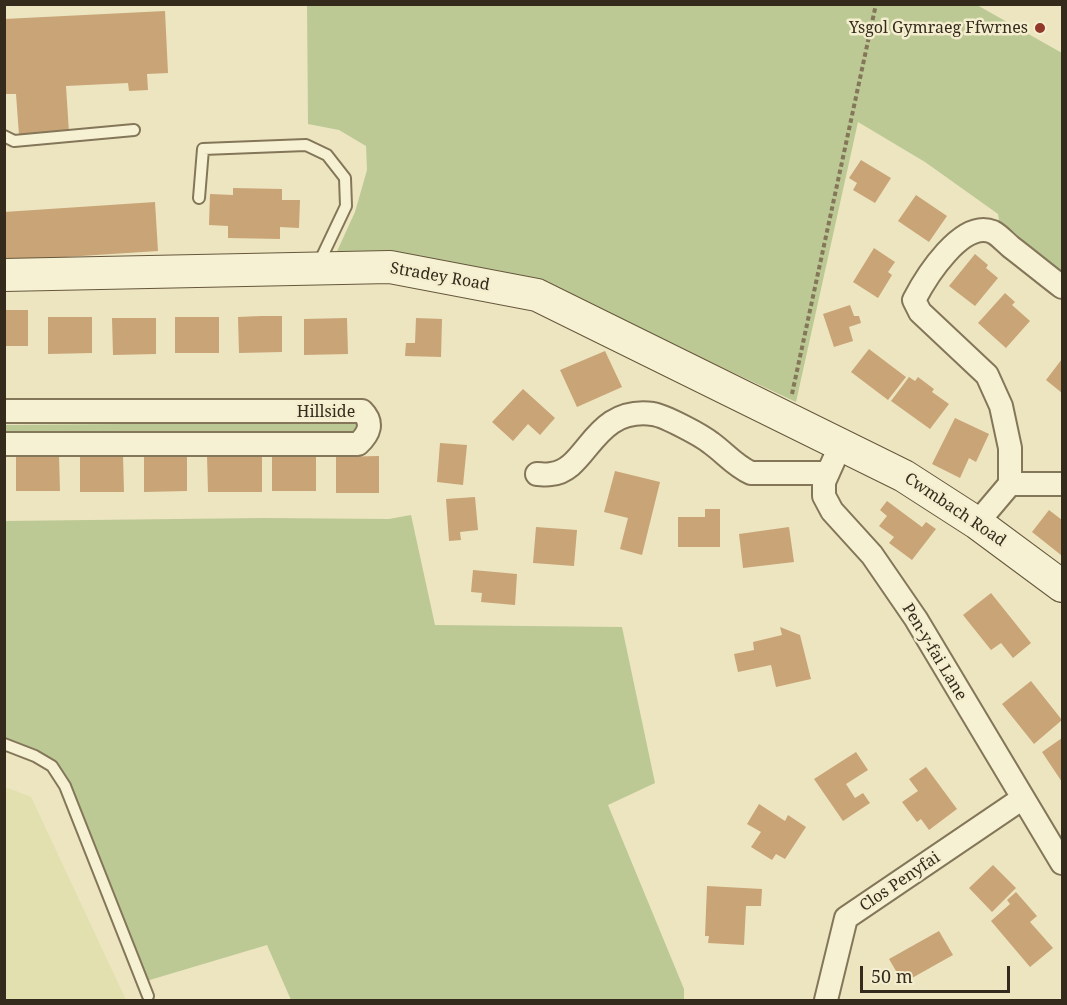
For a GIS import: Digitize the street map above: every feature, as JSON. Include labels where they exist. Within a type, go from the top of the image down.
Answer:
[{"type":"main road","name":"Stradey Road","points":[[4,275],[390,267],[537,295],[841,444]]},
{"type":"main road","name":"Cwmbach Road","points":[[841,444],[904,476],[976,523],[1062,586]]},
{"type":"street","points":[[976,523],[1010,484],[1010,448],[1001,406],[987,375],[920,312],[914,300],[920,288],[954,244],[966,234],[978,231],[993,232],[1062,287]]},
{"type":"street","name":"Hillside","points":[[4,411],[362,411],[368,417],[370,427],[366,437],[358,444],[4,444]]},
{"type":"street","points":[[537,474],[553,474],[570,465],[608,424],[627,415],[655,414],[710,442],[740,468],[751,474],[827,473]]},
{"type":"street","name":"Pen-y-fai Lane","points":[[841,444],[824,482],[824,496],[832,511],[872,555],[916,619],[1062,863]]},
{"type":"street","points":[[1010,484],[1062,484]]},
{"type":"street","name":"Clos Penyfai","points":[[826,1000],[846,918],[1023,798]]},
{"type":"lane","points":[[4,136],[14,141],[134,130]]},
{"type":"lane","points":[[199,198],[203,149],[306,145],[327,155],[345,178],[346,206],[317,268]]},
{"type":"lane","points":[[4,744],[35,756],[52,766],[65,786],[148,996]]},
{"type":"path","points":[[787,417],[876,4]]},
{"type":"green space","points":[[307,5],[977,5],[1062,53],[1062,276],[1000,226],[998,214],[925,162],[858,122],[796,402],[541,283],[333,260],[355,212],[367,170],[366,146],[339,130],[308,124]]},
{"type":"green space","points":[[356,422],[359,426],[358,434],[5,439],[4,425]]},
{"type":"green space","points":[[411,515],[435,625],[622,627],[655,783],[608,805],[684,989],[684,1000],[291,1000],[267,945],[143,982],[52,766],[5,744],[4,521],[389,519]]},
{"type":"green space","points":[[8,788],[31,797],[126,1000],[5,1000],[4,789]]},
{"type":"building","points":[[165,11],[168,73],[147,74],[148,90],[129,91],[128,83],[66,86],[69,133],[19,135],[16,94],[4,94],[4,19]]},
{"type":"building","points":[[861,160],[891,178],[875,203],[853,190],[857,183],[849,178]]},
{"type":"building","points":[[233,188],[282,189],[282,200],[300,200],[299,228],[280,227],[280,239],[228,238],[228,226],[209,225],[210,194],[233,195]]},
{"type":"building","points":[[916,195],[947,216],[929,242],[898,221]]},
{"type":"building","points":[[155,202],[158,251],[4,261],[4,212]]},
{"type":"building","points":[[874,248],[895,262],[888,272],[892,275],[878,298],[853,282]]},
{"type":"building","points":[[975,254],[998,278],[975,306],[949,286]]},
{"type":"building","points":[[1005,293],[1015,302],[1012,305],[1030,321],[1006,348],[978,323]]},
{"type":"building","points":[[850,305],[854,316],[859,316],[861,323],[849,327],[853,341],[834,347],[823,314]]},
{"type":"building","points":[[4,310],[28,310],[28,346],[4,346]]},
{"type":"building","points":[[282,316],[282,352],[239,353],[238,317]]},
{"type":"building","points":[[48,317],[92,317],[92,353],[48,354]]},
{"type":"building","points":[[175,317],[219,317],[219,353],[175,353]]},
{"type":"building","points":[[112,318],[156,318],[156,354],[113,355]]},
{"type":"building","points":[[347,318],[348,354],[304,355],[304,319]]},
{"type":"building","points":[[416,318],[442,319],[441,357],[405,356],[406,343],[415,343]]},
{"type":"building","points":[[869,349],[906,377],[888,400],[851,372]]},
{"type":"building","points":[[605,351],[622,387],[577,407],[560,370]]},
{"type":"building","points":[[1062,359],[1062,393],[1046,380]]},
{"type":"building","points":[[909,377],[915,381],[918,377],[934,389],[932,392],[949,404],[930,429],[891,401]]},
{"type":"building","points":[[523,389],[555,418],[540,435],[528,424],[513,441],[492,422]]},
{"type":"building","points":[[955,418],[989,434],[976,462],[969,458],[960,478],[932,464]]},
{"type":"building","points":[[440,443],[467,445],[463,485],[437,482]]},
{"type":"building","points":[[16,455],[59,455],[60,491],[16,491]]},
{"type":"building","points":[[123,455],[124,492],[80,492],[80,456]]},
{"type":"building","points":[[144,455],[187,455],[187,491],[144,492]]},
{"type":"building","points":[[207,455],[262,456],[262,492],[208,492]]},
{"type":"building","points":[[272,455],[316,455],[316,491],[272,491]]},
{"type":"building","points":[[379,456],[379,493],[336,493],[336,457]]},
{"type":"building","points":[[615,471],[660,482],[642,555],[620,549],[628,518],[604,512]]},
{"type":"building","points":[[475,497],[478,530],[460,532],[461,540],[449,541],[446,499]]},
{"type":"building","points":[[887,501],[922,527],[926,522],[936,529],[912,560],[889,543],[894,537],[879,526],[887,516],[880,510]]},
{"type":"building","points":[[705,509],[720,509],[720,547],[678,547],[678,517],[705,517]]},
{"type":"building","points":[[1049,510],[1062,520],[1061,555],[1032,532]]},
{"type":"building","points":[[536,527],[577,530],[574,566],[533,563]]},
{"type":"building","points":[[789,527],[794,562],[743,568],[739,534]]},
{"type":"building","points":[[473,570],[517,574],[515,605],[481,602],[482,593],[471,592]]},
{"type":"building","points":[[991,593],[1031,643],[1013,658],[1001,643],[991,650],[963,615]]},
{"type":"building","points":[[780,627],[800,635],[811,679],[776,687],[771,665],[738,672],[734,654],[754,650],[753,642],[782,635]]},
{"type":"building","points":[[1031,681],[1062,720],[1034,744],[1002,704]]},
{"type":"building","points":[[1062,738],[1062,782],[1042,752]]},
{"type":"building","points":[[856,752],[868,770],[846,784],[855,798],[863,793],[870,803],[843,821],[814,779]]},
{"type":"building","points":[[926,767],[957,809],[929,830],[921,819],[917,822],[902,802],[918,791],[909,779]]},
{"type":"building","points":[[759,804],[785,821],[788,815],[806,827],[785,859],[776,854],[772,860],[751,847],[761,832],[747,824]]},
{"type":"building","points":[[993,865],[1016,888],[992,912],[969,888]]},
{"type":"building","points":[[707,886],[762,889],[761,906],[746,906],[744,945],[708,943],[709,936],[705,936]]},
{"type":"building","points":[[1016,892],[1037,916],[1030,922],[1053,948],[1030,967],[991,921],[1010,904],[1007,900]]},
{"type":"building","points":[[939,931],[953,955],[903,983],[889,959]]},
{"type":"place","name":"Ysgol Gymraeg Ffwrnes","points":[[1040,28]]}]
